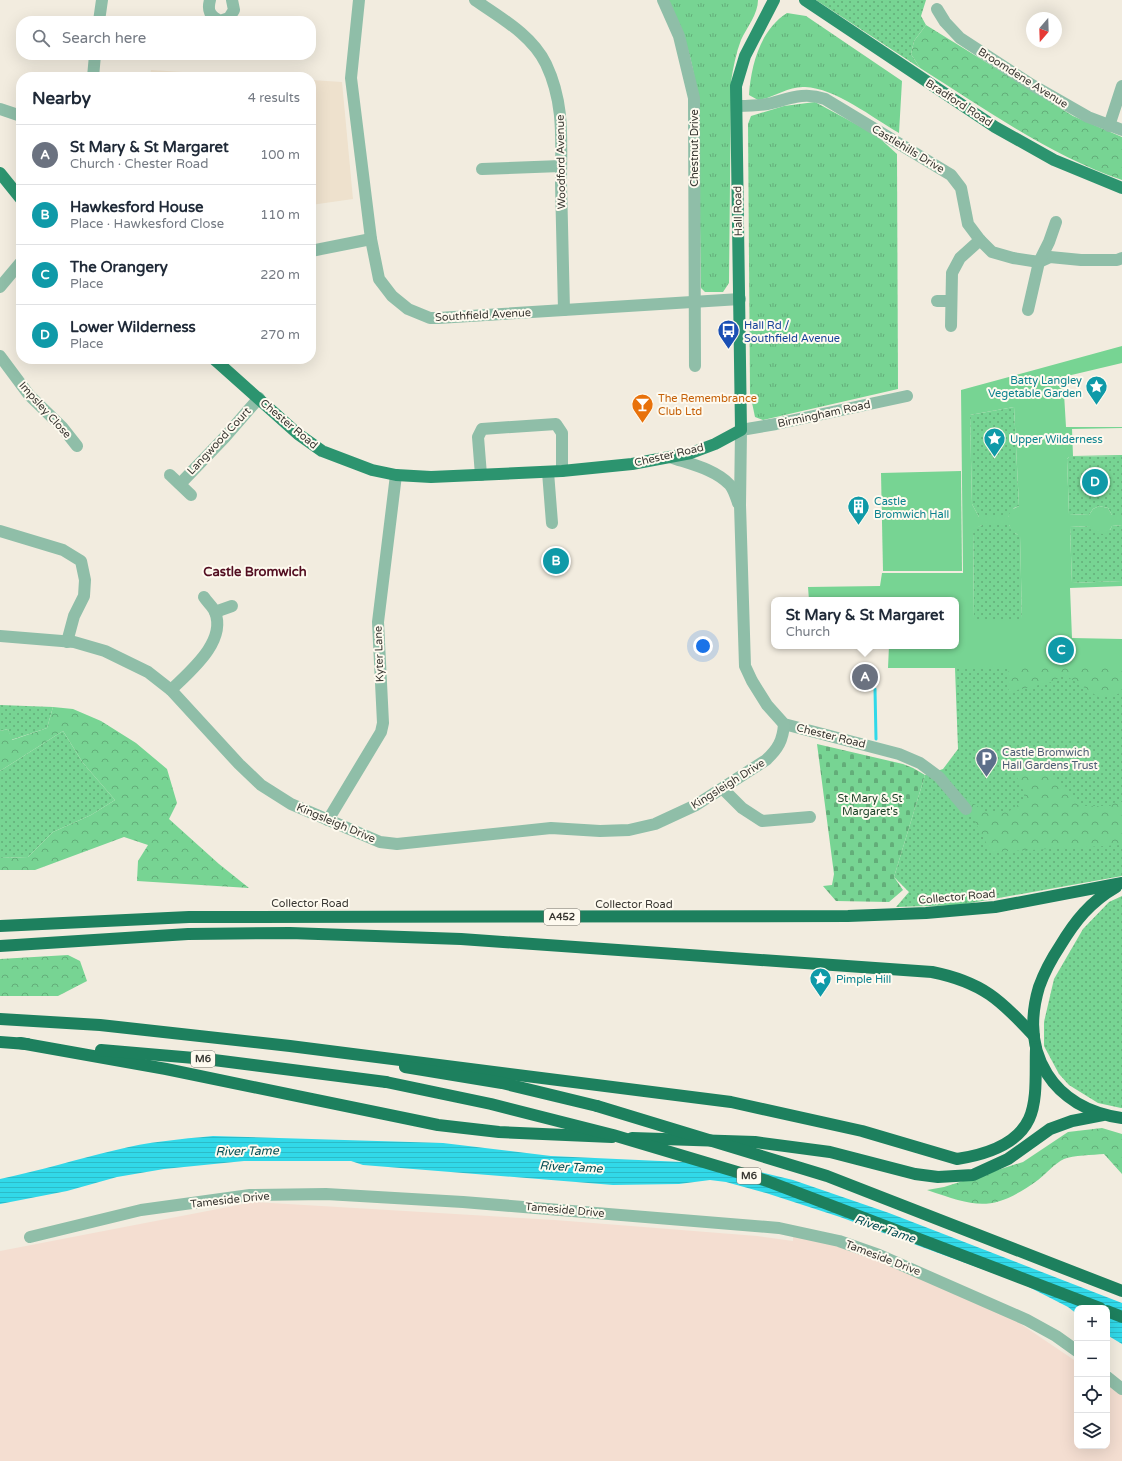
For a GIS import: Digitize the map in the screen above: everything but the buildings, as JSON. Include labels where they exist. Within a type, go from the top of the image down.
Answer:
[{"type":"highway","name":"Collector Road","points":[[0,926],[196,917],[848,916],[926,913],[995,907],[1122,884]]},
{"type":"highway","points":[[290,1046],[731,1102],[862,1131],[957,1159],[973,1157],[993,1151],[1016,1135],[1029,1119],[1035,1090],[1036,1049],[1034,1017],[1040,987],[1054,956],[1073,925],[1087,908],[1104,894],[1122,884]]},
{"type":"highway","points":[[0,946],[188,934],[298,933],[461,939],[932,972],[953,976],[977,985],[1002,1003],[1034,1036]]},
{"type":"highway","name":"M6","points":[[0,1019],[100,1025],[290,1046],[502,1083],[597,1106],[827,1176],[1122,1291]]},
{"type":"highway","name":"M6","points":[[0,1042],[206,1059],[386,1082],[491,1104],[606,1133],[767,1181],[1092,1305]]},
{"type":"highway","points":[[20,1043],[174,1070],[438,1125],[499,1132],[755,1142],[830,1152],[915,1174],[938,1177],[973,1174],[1008,1159],[1050,1129],[1072,1121],[1103,1115]]},
{"type":"highway","points":[[1036,1049],[1049,1077],[1056,1087],[1078,1104],[1103,1115],[1122,1118]]},
{"type":"highway","points":[[1110,1312],[1122,1317]]},
{"type":"main road","name":"Hall Road","points":[[741,430],[736,86],[745,56],[774,0]]},
{"type":"main road","name":"Bradford Road","points":[[805,0],[995,127],[1054,160],[1122,188]]},
{"type":"main road","points":[[0,173],[16,193]]},
{"type":"main road","name":"Chester Road","points":[[220,364],[298,434],[322,451],[372,470],[396,475],[431,477],[548,472],[632,464],[691,453],[715,444],[741,430]]},
{"type":"street","points":[[100,16],[102,0]]},
{"type":"street","points":[[210,0],[208,9],[211,16]]},
{"type":"street","points":[[230,16],[234,10],[232,0]]},
{"type":"street","name":"Southfield Avenue","points":[[359,0],[350,78],[371,239],[380,279],[388,290],[408,309],[430,318],[740,299]]},
{"type":"street","name":"Woodford Avenue","points":[[475,0],[515,27],[532,43],[546,63],[559,101],[563,134],[561,166],[564,310]]},
{"type":"street","name":"Chestnut Drive","points":[[663,0],[679,36],[694,98],[695,366]]},
{"type":"street","name":"Broomdene Avenue","points":[[937,9],[945,22],[960,38],[1032,85],[1088,117],[1122,130]]},
{"type":"street","points":[[93,72],[95,60]]},
{"type":"street","points":[[1109,126],[1122,86]]},
{"type":"street","name":"Castlehills Drive","points":[[737,106],[762,105],[797,95],[814,95],[825,99],[951,175],[961,188],[968,224],[980,240],[992,252],[1013,258],[1039,262],[1050,257],[1081,260],[1117,260],[1122,258]]},
{"type":"street","points":[[0,109],[16,114]]},
{"type":"street","points":[[482,170],[561,166]]},
{"type":"street","points":[[1028,310],[1039,262],[1049,242],[1056,222]]},
{"type":"street","points":[[316,250],[371,239]]},
{"type":"street","points":[[950,326],[952,273],[960,258],[980,240]]},
{"type":"street","points":[[0,287],[16,268]]},
{"type":"street","points":[[937,301],[952,301]]},
{"type":"street","name":"Impsley Close","points":[[0,356],[29,395],[62,427],[77,446]]},
{"type":"street","name":"Birmingham Road","points":[[741,430],[907,396]]},
{"type":"street","name":"Langwood Court","points":[[180,484],[225,437],[259,398]]},
{"type":"street","points":[[481,475],[478,437],[482,429],[556,424],[562,433],[562,471]]},
{"type":"street","name":"Chester Road","points":[[741,430],[740,505],[745,666],[767,705],[784,724],[899,754],[920,763],[940,777],[966,809]]},
{"type":"street","points":[[670,457],[702,468],[719,476],[731,486],[740,505]]},
{"type":"street","points":[[548,472],[552,523]]},
{"type":"street","name":"Langwood Court","points":[[170,475],[191,495]]},
{"type":"street","name":"Kyter Lane","points":[[328,820],[378,738],[383,723],[378,622],[396,475]]},
{"type":"street","points":[[0,531],[63,550],[81,561],[85,580],[84,596],[74,616],[67,642]]},
{"type":"street","points":[[171,690],[202,659],[212,645],[217,630],[215,612],[204,597]]},
{"type":"street","points":[[215,612],[232,606]]},
{"type":"street","name":"Kingsleigh Drive","points":[[0,636],[67,642],[105,651],[148,672],[171,690],[239,764],[261,785],[291,804],[380,842],[397,844],[551,828],[600,831],[629,830],[655,824],[696,806],[766,760],[775,751],[783,738],[784,724]]},
{"type":"street","points":[[723,788],[742,808],[762,821],[810,817]]},
{"type":"street","name":"Tameside Drive","points":[[30,1237],[141,1210],[250,1196],[326,1194],[463,1202],[779,1228],[839,1241],[886,1257],[1027,1320],[1056,1336],[1074,1350]]},
{"type":"street","points":[[1110,1380],[1122,1389]]},
{"type":"shaded area","points":[[151,70],[182,72],[151,72]]},
{"type":"shaded area","points":[[316,80],[342,82],[353,199],[316,204]]},
{"type":"shaded area","points":[[254,1202],[555,1220],[757,1236],[793,1241],[793,1236],[845,1245],[1006,1314],[1074,1360],[1074,1449],[1110,1449],[1110,1385],[1122,1393],[1122,1461],[0,1461],[0,1251]]},
{"type":"green space","points":[[667,0],[758,0],[758,5],[754,15],[739,45],[731,82],[729,283],[723,292],[705,292],[701,288],[698,104],[688,50],[674,13]]},
{"type":"green space","points":[[816,0],[926,0],[921,16],[926,25],[914,41],[911,54],[920,68]]},
{"type":"green space","points":[[787,13],[806,16],[902,81],[899,133],[866,112],[829,92],[799,87],[758,100],[749,95],[752,72],[764,39],[770,29]]},
{"type":"green space","points":[[926,25],[1073,116],[1122,137],[1122,180],[1095,170],[1043,144],[993,115],[920,68],[911,54],[914,41]]},
{"type":"green space","points":[[815,102],[876,135],[897,154],[898,389],[763,420],[755,417],[750,393],[748,124],[751,116],[784,106]]},
{"type":"green space","points":[[1122,346],[1122,363],[1063,377],[1066,427],[1122,427],[1072,429],[1073,456],[1122,456],[1069,457],[1067,459],[1069,514],[1089,515],[1093,509],[1099,506],[1108,508],[1112,515],[1122,515],[1122,525],[1112,526],[1110,530],[1104,534],[1098,533],[1089,526],[1070,527],[1072,583],[1122,581],[1122,586],[1070,588],[1072,638],[1122,639],[1122,668],[888,668],[889,649],[959,649],[959,597],[809,597],[808,587],[880,586],[882,573],[963,573],[961,390]],"holes":[[[1014,407],[1019,506],[1011,510],[1008,517],[979,517],[972,504],[970,415]],[[982,525],[1009,525],[1013,532],[1020,536],[1022,619],[974,619],[973,530]]]},
{"type":"green space","name":"Upper Wilderness","points":[[1014,407],[1019,506],[1014,508],[1008,517],[979,517],[972,504],[970,415]]},
{"type":"green space","points":[[1122,456],[1122,515],[1112,515],[1108,508],[1099,506],[1093,509],[1089,515],[1069,514],[1067,459],[1069,457]]},
{"type":"green space","points":[[961,471],[962,571],[883,571],[881,473]]},
{"type":"green space","points":[[982,525],[1009,525],[1016,534],[1020,535],[1022,619],[974,619],[973,529]]},
{"type":"green space","points":[[1122,525],[1122,581],[1072,583],[1070,527],[1089,526],[1110,530],[1112,526]]},
{"type":"green space","points":[[1122,657],[1122,693],[1100,698],[1065,675],[1052,682],[1008,692],[1008,658]]},
{"type":"green space","points":[[955,668],[1122,668],[1122,876],[960,905],[896,907],[909,892],[894,877],[925,775],[943,769],[958,749]]},
{"type":"green space","points":[[0,705],[53,707],[47,728],[11,740],[8,729],[0,731]]},
{"type":"green space","points":[[53,707],[73,709],[101,721],[136,743],[167,769],[177,803],[169,819],[219,864],[249,888],[137,881],[138,861],[148,845],[124,837],[35,870],[0,870],[0,858],[28,857],[53,832],[91,815],[115,800],[83,763],[63,731],[0,771],[0,731],[8,729],[12,740],[47,728]]},
{"type":"green space","points":[[63,731],[83,763],[115,800],[91,815],[53,832],[28,857],[0,858],[0,771]]},
{"type":"green space","name":"St Mary & St Margaret's","points":[[817,744],[903,764],[925,775],[894,877],[903,890],[889,902],[836,901],[823,886],[832,885],[834,874]]},
{"type":"green space","points":[[1045,768],[1079,806],[1110,806],[1117,801],[1122,802],[1122,845],[991,852],[958,793],[985,811],[1008,812],[1025,800],[1022,786],[1017,777],[1019,772]]},
{"type":"green space","points":[[1122,896],[1121,1108],[1098,1103],[1069,1085],[1059,1074],[1044,1046],[1044,1022],[1054,979],[1083,929],[1109,902]]},
{"type":"green space","points":[[68,955],[80,961],[87,981],[58,996],[0,996],[0,959]]},
{"type":"green space","points":[[1102,1128],[1122,1134],[1122,1174],[1104,1154],[1083,1155],[1064,1159],[1022,1191],[996,1202],[984,1204],[972,1203],[927,1190],[944,1187],[1023,1162],[1068,1132]]},
{"type":"water","name":"River Tame","points":[[213,1136],[443,1143],[551,1156],[726,1164],[793,1180],[889,1213],[1122,1303],[1122,1344],[1110,1337],[1110,1305],[1074,1305],[1074,1312],[1068,1307],[1023,1284],[840,1217],[766,1193],[726,1182],[710,1180],[679,1184],[613,1185],[363,1165],[351,1161],[244,1161],[164,1169],[117,1177],[67,1191],[0,1204],[0,1179],[128,1147],[164,1141]]},
{"type":"waterway","points":[[875,689],[876,739]]},
{"type":"place","name":"Hall Rd / Southfield Avenue","points":[[729,350]]},
{"type":"place","name":"Batty Langley Vegetable Garden","points":[[1097,406]]},
{"type":"place","name":"The Remembrance Club Ltd","points":[[643,424]]},
{"type":"place","name":"Upper Wilderness","points":[[994,458]]},
{"type":"place","name":"Lower Wilderness","points":[[1095,482]]},
{"type":"place","name":"Castle Bromwich Hall","points":[[859,526]]},
{"type":"place","name":"Hawkesford House","points":[[556,561]]},
{"type":"place","name":"The Orangery","points":[[1061,650]]},
{"type":"place","name":"St Mary & St Margaret","points":[[865,677]]},
{"type":"place","name":"Castle Bromwich Hall Gardens Trust","points":[[987,778]]},
{"type":"place","name":"Pimple Hill","points":[[821,998]]},
{"type":"district","name":"Castle Bromwich","points":[[255,572]]}]
